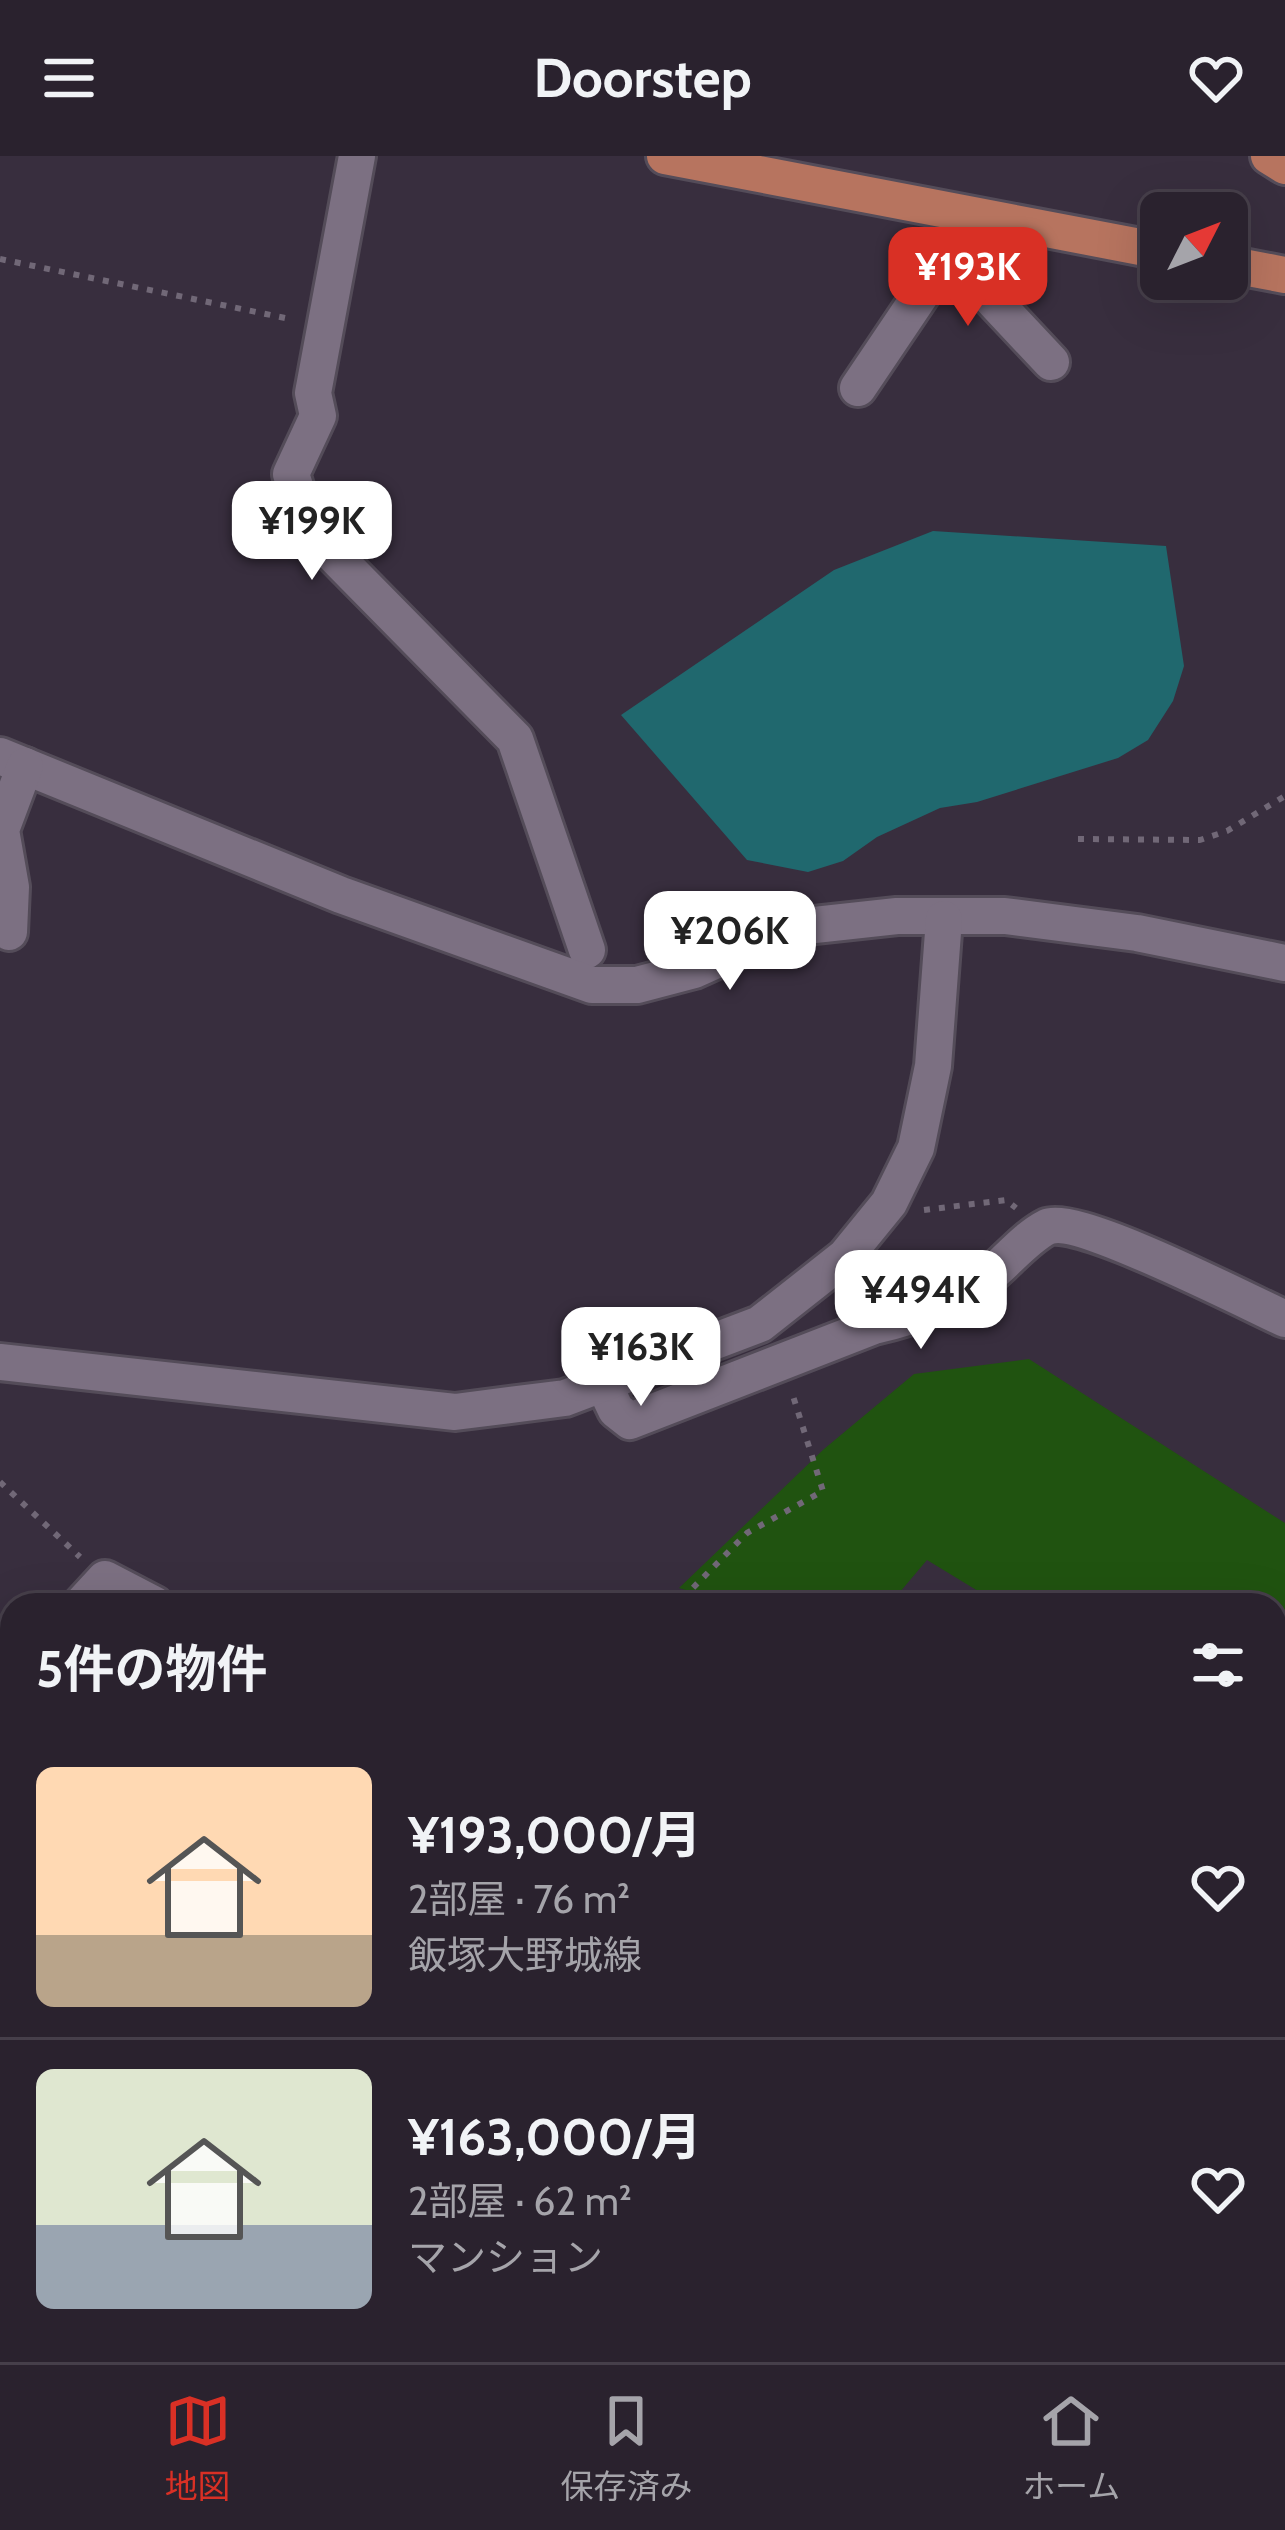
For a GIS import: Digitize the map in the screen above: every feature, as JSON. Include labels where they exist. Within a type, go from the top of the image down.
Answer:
[{"type":"main road","points":[[665,156],[958,228],[1140,249]]},
{"type":"main road","points":[[1269,156],[1285,166]]},
{"type":"main road","points":[[1248,268],[1285,275]]},
{"type":"street","points":[[357,156],[313,393],[318,416],[291,474],[303,511],[325,546],[515,739],[587,950]]},
{"type":"street","points":[[958,228],[975,281],[1051,362]]},
{"type":"street","points":[[858,388],[958,228]]},
{"type":"street","points":[[9,932],[11,886],[1,830],[12,761],[362,903],[592,985],[637,985],[694,970],[787,928],[897,916],[1005,916],[1137,933],[1285,963]]},
{"type":"street","points":[[0,1362],[454,1412],[520,1407],[604,1385],[760,1324],[831,1270],[879,1215],[916,1148],[933,1066],[944,919]]},
{"type":"street","points":[[604,1385],[616,1410],[630,1420],[913,1317],[985,1279],[1046,1228],[1061,1224],[1117,1243],[1285,1319]]},
{"type":"path","points":[[0,260],[325,326]]},
{"type":"path","points":[[1078,839],[1200,839],[1227,832],[1285,796]]},
{"type":"path","points":[[879,1215],[1006,1200]]},
{"type":"path","points":[[688,1593],[746,1532],[823,1491],[794,1396],[755,1400],[744,1376]]},
{"type":"path","points":[[0,1482],[93,1592]]},
{"type":"green space","points":[[1029,1359],[1285,1523],[1285,1593],[981,1593],[927,1560],[899,1593],[695,1593],[679,1588],[824,1449],[914,1374]]},
{"type":"shaded area","points":[[933,531],[1166,546],[1184,666],[1173,701],[1148,740],[1118,758],[977,802],[940,808],[877,837],[843,861],[808,872],[747,860],[621,715],[834,570]]}]
